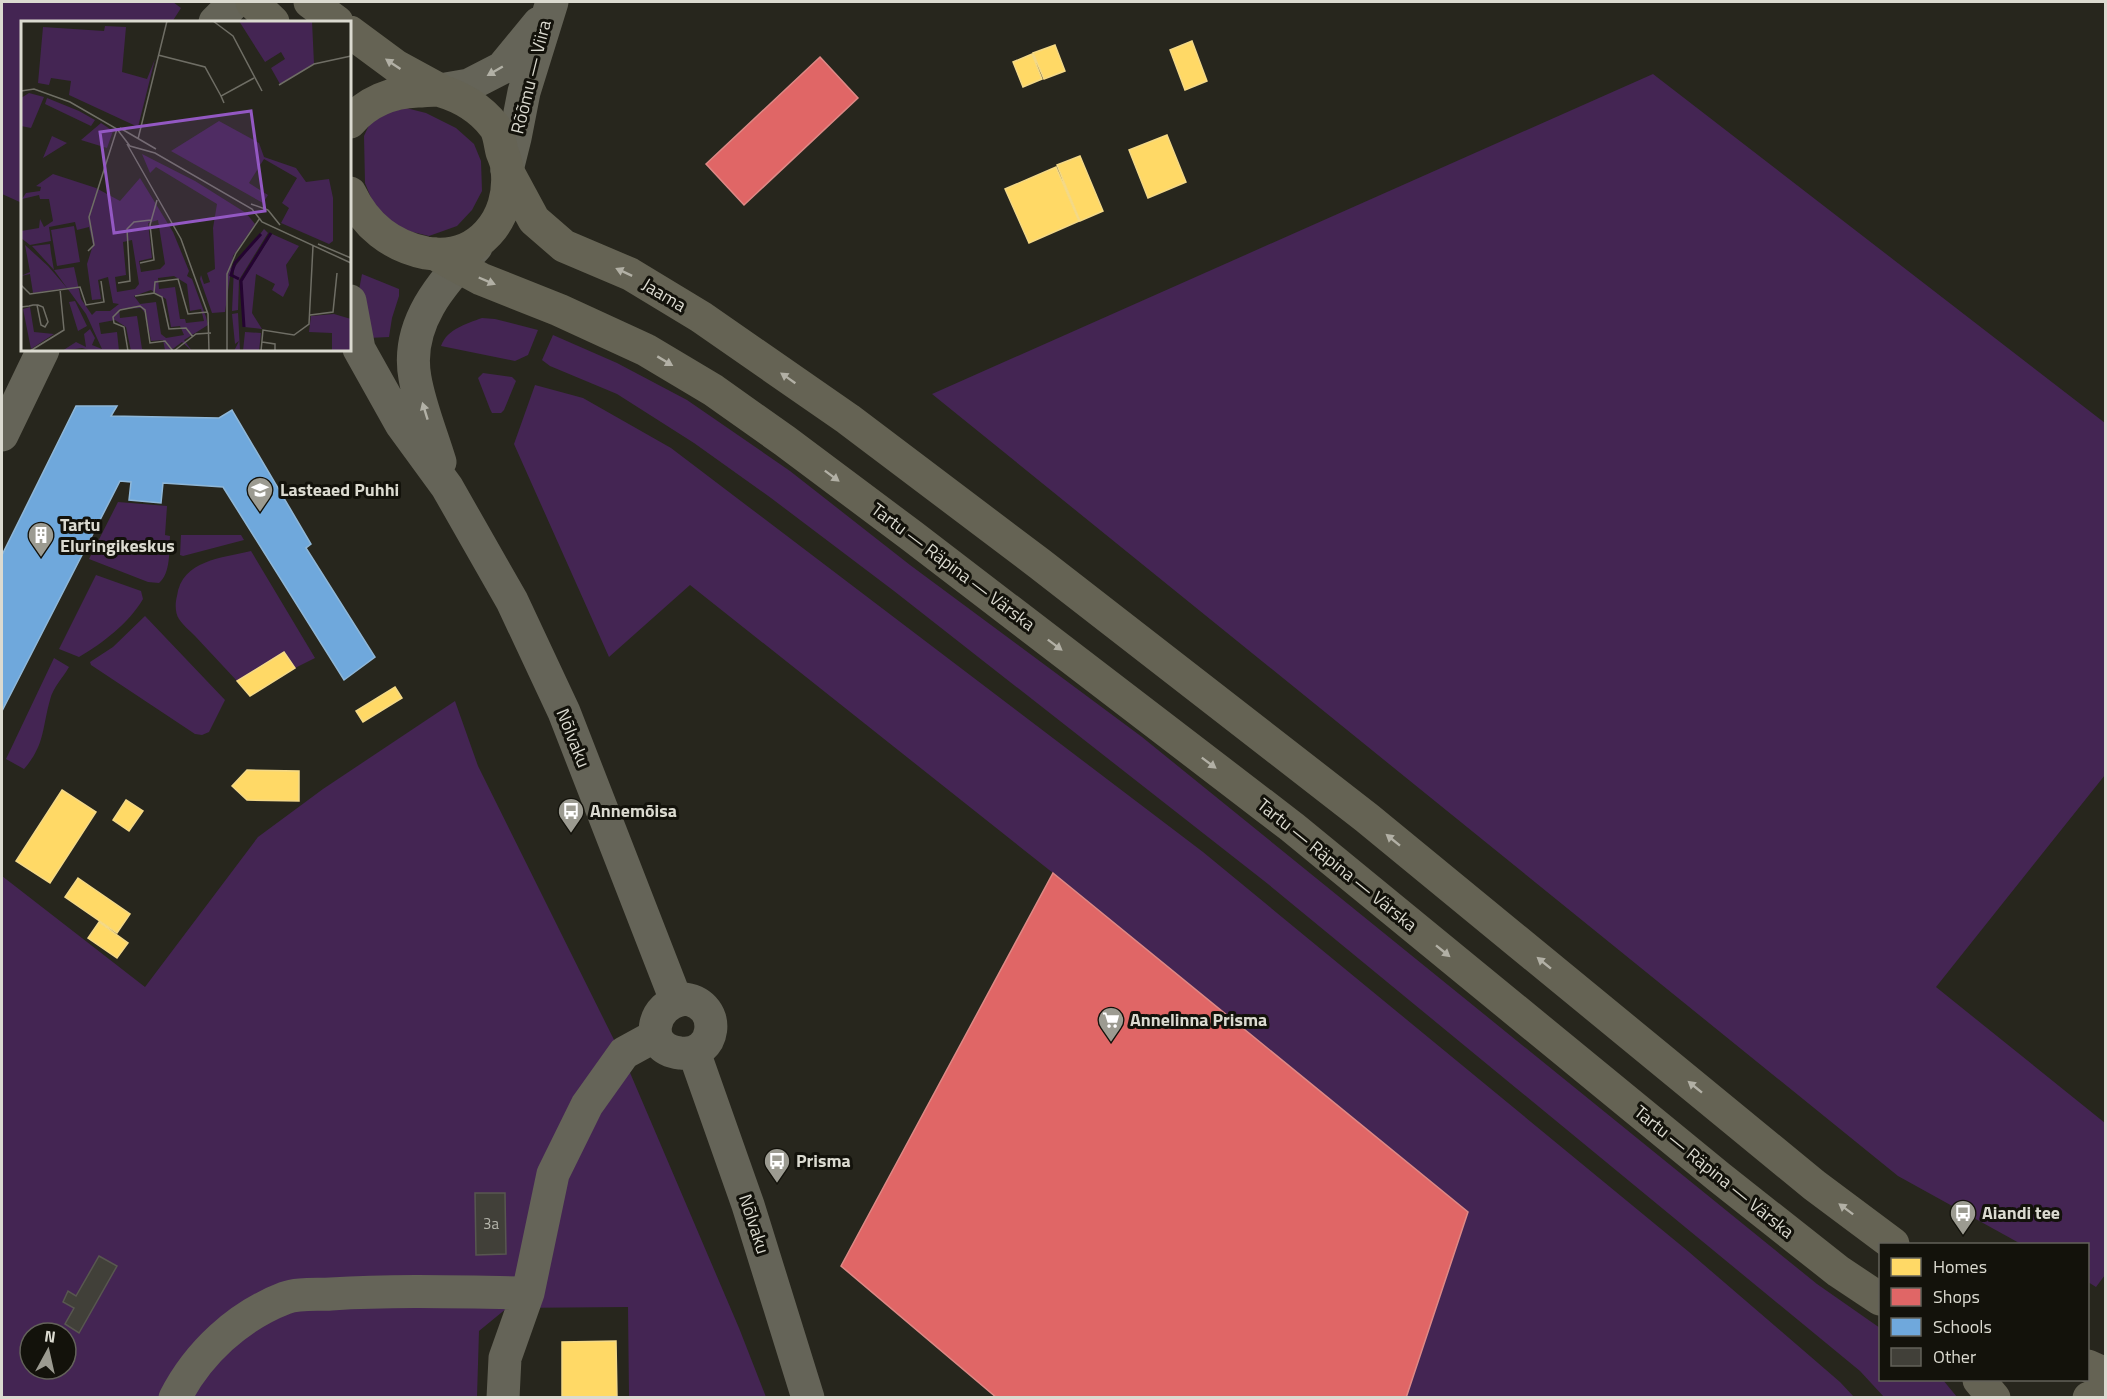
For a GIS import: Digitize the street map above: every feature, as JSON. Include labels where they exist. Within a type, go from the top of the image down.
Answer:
[{"type":"main road","points":[[252,2],[272,21]]},
{"type":"main road","points":[[310,2],[336,21]]},
{"type":"main road","points":[[351,33],[396,66],[471,104],[495,127],[507,170],[505,196],[496,226],[481,242],[447,260],[411,250],[389,240],[376,230],[351,195]]},
{"type":"main road","points":[[351,121],[361,109],[385,98],[408,92],[440,90]]},
{"type":"main road","name":"Jaama","points":[[507,170],[534,220],[564,246],[630,274],[701,317],[836,411],[1040,564],[1367,818],[1814,1185],[1890,1243]]},
{"type":"main road","name":"Tartu — Räpina — Värska","points":[[447,260],[646,350],[713,390],[785,441],[1292,827],[1719,1177],[1839,1271],[1879,1298]]},
{"type":"main road","points":[[2089,1366],[2106,1374]]},
{"type":"main road","points":[[1980,1381],[1994,1398]]},
{"type":"main road","points":[[2089,1398],[2106,1392]]},
{"type":"street","points":[[215,21],[235,2]]},
{"type":"street","name":"Rõõmu — Viira","points":[[440,90],[469,85],[502,68],[550,7]]},
{"type":"street","name":"Rõõmu — Viira","points":[[507,170],[524,92],[550,7]]},
{"type":"street","name":"Nõlvaku","points":[[447,260],[439,288],[419,324],[413,348],[415,378],[447,487]]},
{"type":"street","name":"Nõlvaku","points":[[351,306],[359,349],[401,424],[447,487],[512,601],[564,712],[676,1000]]},
{"type":"street","points":[[2,435],[43,351]]},
{"type":"street","points":[[676,1000],[693,1001],[706,1010],[710,1017],[711,1033],[707,1042],[694,1052],[683,1054],[671,1052],[661,1045],[656,1036],[657,1018],[667,1005],[676,1000]]},
{"type":"street","points":[[503,1398],[505,1358],[528,1293],[553,1174],[587,1105],[624,1053],[656,1036]]},
{"type":"street","name":"Nõlvaku","points":[[694,1052],[748,1205],[808,1398]]},
{"type":"street","points":[[175,1398],[209,1349],[244,1318],[287,1297],[385,1290],[528,1293]]},
{"type":"shaded area","points":[[2,2],[173,2],[181,8],[173,21],[21,21],[21,203],[2,194]]},
{"type":"shaded area","points":[[1653,74],[2105,423],[2105,775],[1936,987],[2105,1123],[2105,1275],[2096,1287],[2089,1283],[2089,1243],[2019,1243],[1898,1176],[932,394]]},
{"type":"shaded area","points":[[406,108],[426,113],[456,128],[474,144],[481,161],[482,191],[472,210],[457,226],[429,236],[396,228],[376,210],[365,183],[364,136],[370,123],[378,115]]},
{"type":"shaded area","points":[[362,274],[399,289],[389,337],[368,338],[359,290]]},
{"type":"shaded area","points":[[482,318],[538,330],[528,355],[515,361],[441,346],[452,331]]},
{"type":"shaded area","points":[[553,335],[617,363],[687,400],[790,471],[910,565],[1142,737],[1817,1284],[1879,1327],[1879,1381],[1944,1381],[1957,1397],[1884,1397],[1860,1371],[1268,884],[894,591],[694,443],[617,394],[550,366],[542,360]]},
{"type":"shaded area","points":[[483,373],[512,377],[516,381],[501,413],[492,413],[490,409],[478,378]]},
{"type":"shaded area","points":[[535,385],[583,398],[671,448],[1203,852],[1689,1252],[1840,1382],[1854,1397],[1406,1397],[1468,1212],[1053,873],[690,585],[609,657],[514,444]]},
{"type":"shaded area","points":[[118,502],[167,506],[165,535],[170,536],[169,561],[166,573],[159,583],[148,582],[89,559]]},
{"type":"shaded area","points":[[181,535],[241,535],[244,540],[183,556],[180,555]]},
{"type":"shaded area","points":[[251,551],[315,658],[295,668],[284,652],[237,681],[181,621],[177,614],[176,602],[180,584],[195,568],[216,559]]},
{"type":"shaded area","points":[[96,575],[141,591],[143,599],[115,632],[79,657],[59,649]]},
{"type":"shaded area","points":[[145,616],[225,700],[209,732],[202,735],[195,734],[91,665],[90,662],[113,647]]},
{"type":"shaded area","points":[[54,658],[69,667],[51,695],[42,736],[36,752],[24,769],[6,759]]},
{"type":"shaded area","points":[[455,701],[478,766],[628,1068],[766,1397],[629,1397],[628,1307],[507,1308],[479,1331],[477,1397],[2,1397],[2,876],[145,987],[258,837],[323,789]]},
{"type":"building: Homes","points":[[1192,41],[1207,81],[1185,90],[1170,50]]},
{"type":"building: Homes","points":[[1055,45],[1065,71],[1044,79],[1033,53]]},
{"type":"building: Homes","points":[[1032,54],[1042,79],[1023,87],[1013,62]]},
{"type":"building: Homes","points":[[1167,135],[1186,182],[1148,198],[1129,150]]},
{"type":"building: Homes","points":[[1080,156],[1103,211],[1080,221],[1057,165]]},
{"type":"building: Homes","points":[[1056,167],[1079,221],[1029,243],[1005,189]]},
{"type":"building: Homes","points":[[284,652],[295,668],[250,696],[237,681]]},
{"type":"building: Homes","points":[[395,687],[402,698],[363,722],[356,711]]},
{"type":"building: Homes","points":[[247,770],[299,771],[299,801],[247,800],[232,786]]},
{"type":"building: Homes","points":[[62,790],[96,812],[50,883],[16,861]]},
{"type":"building: Homes","points":[[126,800],[143,811],[129,831],[113,820]]},
{"type":"building: Homes","points":[[78,878],[130,914],[117,933],[65,897]]},
{"type":"building: Homes","points":[[99,922],[128,943],[117,958],[88,938]]},
{"type":"building: Homes","points":[[616,1341],[617,1398],[562,1398],[562,1342]]},
{"type":"building: Shops","points":[[820,57],[858,98],[744,205],[706,164]]},
{"type":"building: Shops","name":"Annelinna Prisma","points":[[1053,873],[1468,1212],[1406,1398],[997,1398],[841,1266]]},
{"type":"building: Schools","name":"Tartu Eluringikeskus","points":[[76,406],[117,406],[111,416],[219,418],[232,410],[311,544],[306,548],[375,657],[344,680],[223,487],[163,483],[161,503],[129,500],[131,482],[120,481],[2,711],[2,555]]},
{"type":"building: Other","points":[[475,1193],[505,1193],[506,1254],[476,1255]]},
{"type":"building: Other","points":[[99,1256],[117,1266],[79,1333],[78,1321],[67,1321],[74,1308],[63,1302],[68,1291],[76,1296]]},
{"type":"place","name":"Lasteaed Puhhi","points":[[260,513]]},
{"type":"place","name":"Tartu Eluringikeskus","points":[[41,558]]},
{"type":"place","name":"Annemõisa","points":[[571,834]]},
{"type":"place","name":"Annelinna Prisma","points":[[1111,1043]]},
{"type":"place","name":"Prisma","points":[[777,1184]]},
{"type":"place","name":"Aiandi tee","points":[[1963,1236]]}]
